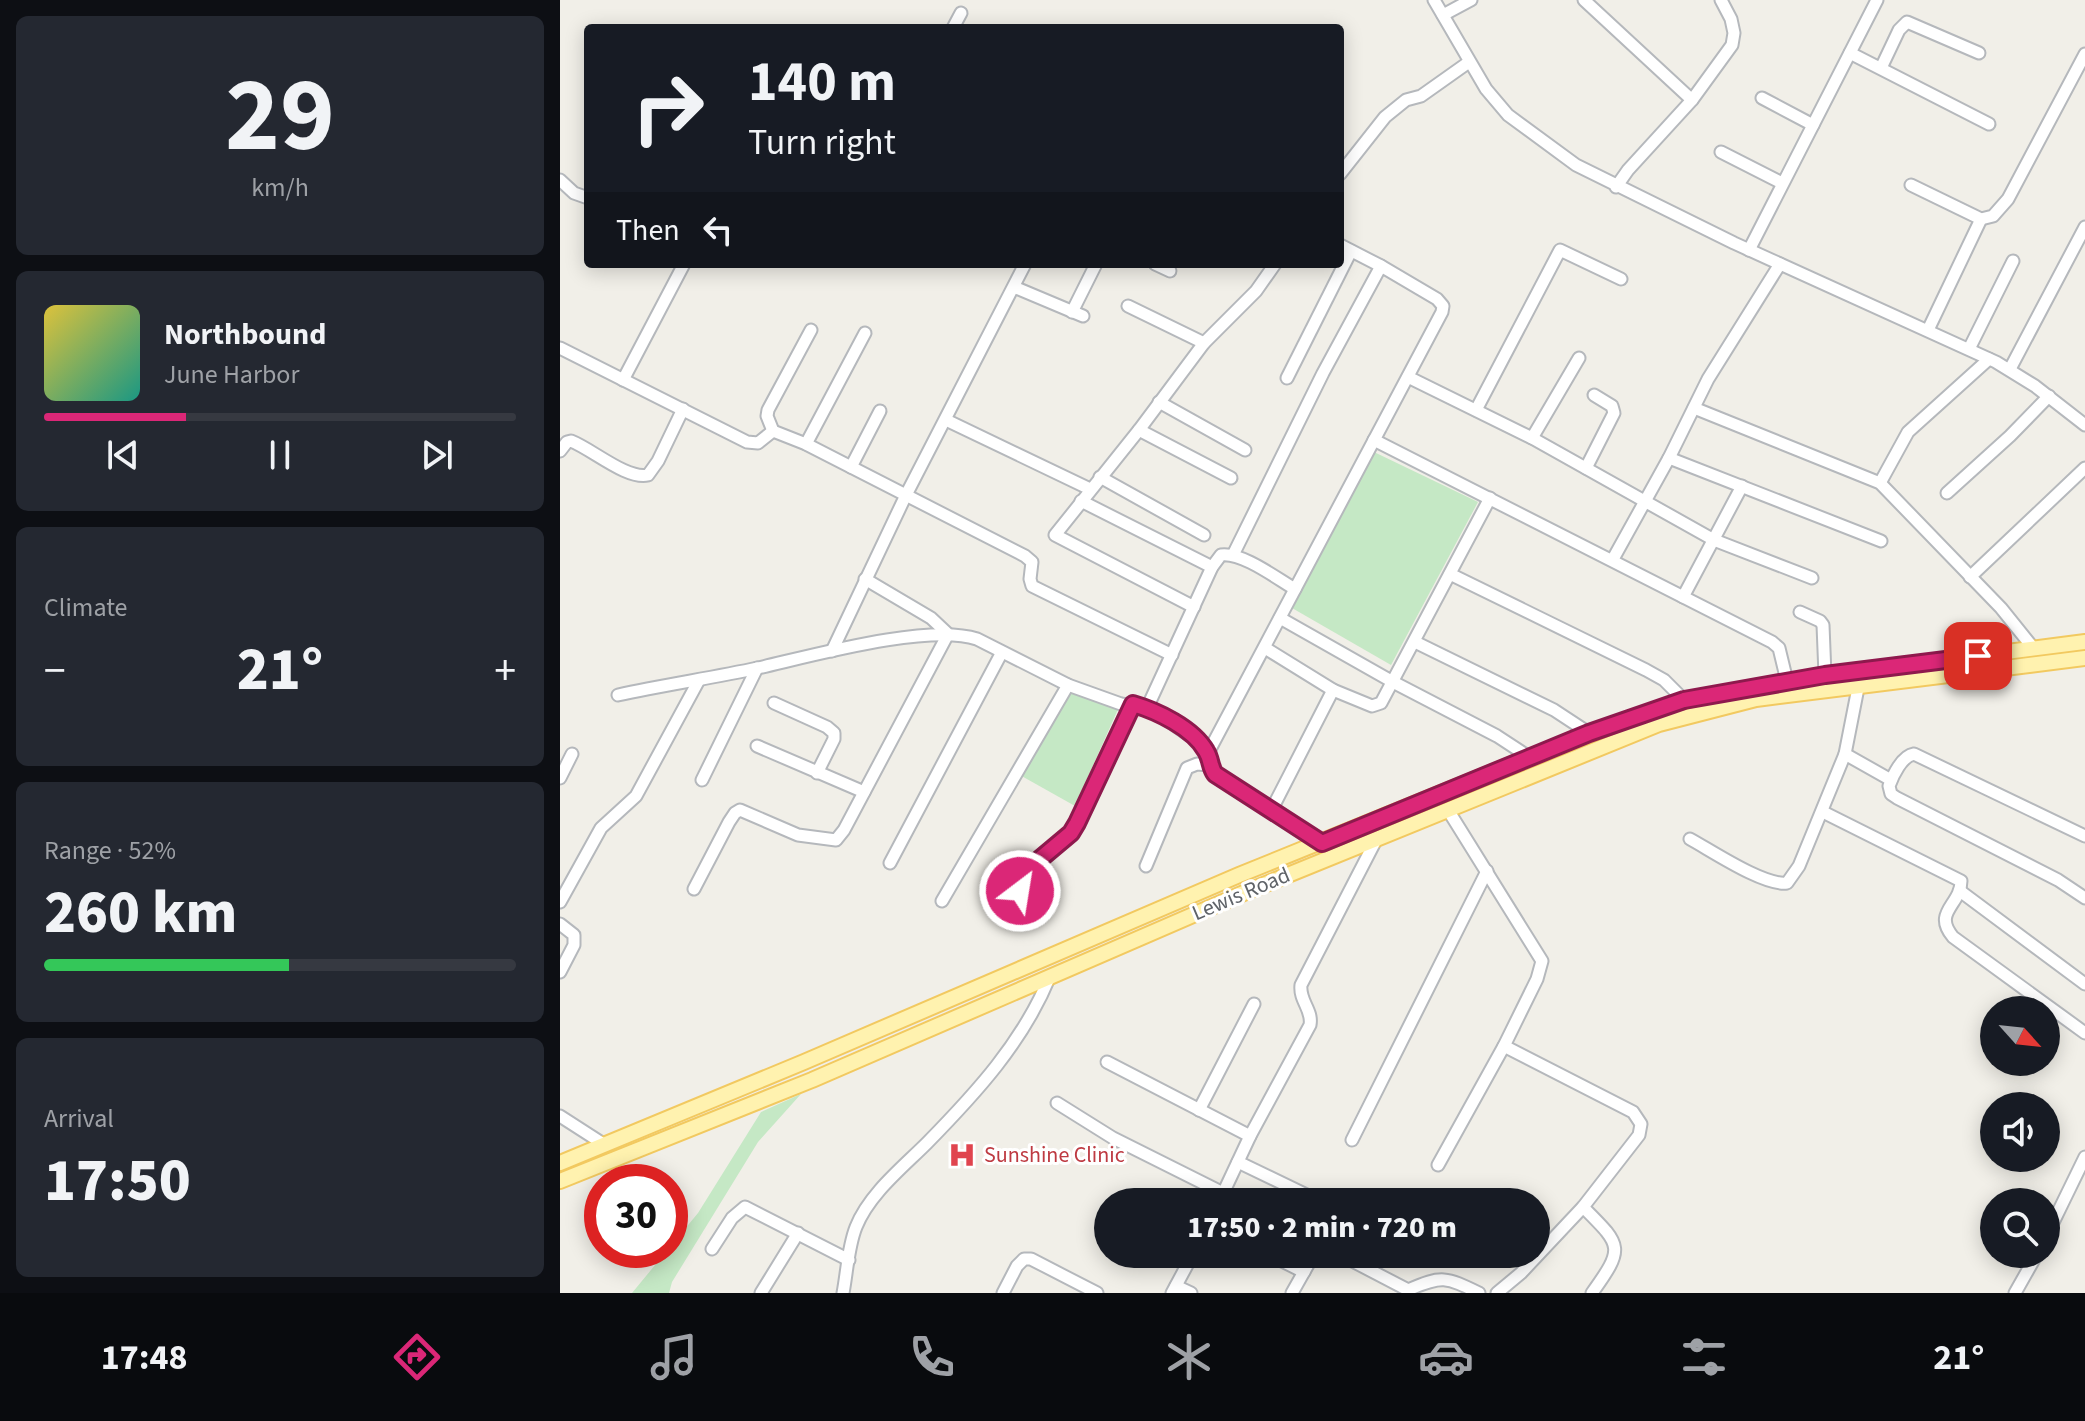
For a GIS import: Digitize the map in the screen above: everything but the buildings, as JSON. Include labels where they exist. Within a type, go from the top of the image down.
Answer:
[{"type":"main road","name":"Lewis Road","points":[[560,1163],[1239,875],[1589,733],[1684,700],[1825,675],[2085,642]]},
{"type":"main road","name":"Lewis Road","points":[[560,1181],[812,1080],[1246,892],[1672,720],[1730,704],[2085,658]]},
{"type":"main road","points":[[1239,875],[1246,892]]},
{"type":"main road","points":[[975,989],[983,1005]]},
{"type":"street","points":[[1434,0],[1486,89],[1508,115],[1576,165],[1749,250],[2010,369],[2085,425]]},
{"type":"street","points":[[1443,15],[1471,0]]},
{"type":"street","points":[[1584,0],[1692,100]]},
{"type":"street","points":[[1616,187],[1692,100],[1732,45],[1734,33],[1731,19],[1721,0]]},
{"type":"street","points":[[1749,250],[1877,0]]},
{"type":"street","points":[[955,24],[961,13]]},
{"type":"street","points":[[1881,68],[1899,30],[1907,22],[1979,53]]},
{"type":"street","points":[[1850,53],[1989,124]]},
{"type":"street","points":[[1911,185],[1981,219],[1993,216],[2002,209],[2085,54]]},
{"type":"street","points":[[1344,169],[1385,117],[1406,100],[1421,96],[1469,62]]},
{"type":"street","points":[[1762,98],[1813,125]]},
{"type":"street","points":[[1721,152],[1782,183]]},
{"type":"street","points":[[560,180],[574,193],[584,197]]},
{"type":"street","points":[[1928,330],[1981,219]]},
{"type":"street","points":[[2010,369],[2085,227]]},
{"type":"street","points":[[1146,866],[1187,768],[1208,759],[1443,306],[1437,299],[1346,248]]},
{"type":"street","points":[[1476,410],[1560,250],[1621,279]]},
{"type":"street","points":[[1969,349],[2013,261]]},
{"type":"street","points":[[1613,559],[1728,346],[1780,264]]},
{"type":"street","points":[[1233,555],[1323,373],[1381,266]]},
{"type":"street","points":[[623,380],[682,268]]},
{"type":"street","points":[[832,651],[906,495],[1023,268]]},
{"type":"street","points":[[1014,287],[1077,314],[1094,268]]},
{"type":"street","points":[[1164,268],[1170,271]]},
{"type":"street","points":[[1194,607],[1055,535],[1204,343],[1256,291],[1272,268]]},
{"type":"street","points":[[1287,378],[1337,268]]},
{"type":"street","points":[[1128,306],[1204,343]]},
{"type":"street","points":[[811,330],[768,410],[773,431],[806,444],[1029,558],[1032,562],[1030,583],[1038,590],[1172,655]]},
{"type":"street","points":[[806,444],[865,333]]},
{"type":"street","points":[[560,348],[753,444],[764,440],[773,431]]},
{"type":"street","points":[[1532,438],[1579,358]]},
{"type":"street","points":[[1880,483],[1908,432],[1989,359]]},
{"type":"street","points":[[1408,377],[1532,438],[1714,540],[1812,578]]},
{"type":"street","points":[[1586,468],[1614,413],[1612,406],[1594,395]]},
{"type":"street","points":[[1947,493],[2049,396]]},
{"type":"street","points":[[1159,402],[1245,450]]},
{"type":"street","points":[[1694,408],[1880,483],[2001,608],[2034,649]]},
{"type":"street","points":[[560,451],[571,441],[640,477],[648,475],[683,409]]},
{"type":"street","points":[[851,467],[880,411]]},
{"type":"street","points":[[946,420],[1090,489]]},
{"type":"street","points":[[1139,430],[1231,478]]},
{"type":"street","points":[[1374,440],[1772,642],[1779,648],[1787,681]]},
{"type":"street","points":[[1669,458],[1881,541]]},
{"type":"street","points":[[1970,577],[2085,468]]},
{"type":"street","points":[[1100,477],[1204,535]]},
{"type":"street","points":[[1683,597],[1742,486]]},
{"type":"street","points":[[1265,648],[1333,690],[1372,706],[1381,703],[1490,498]]},
{"type":"street","points":[[1081,501],[1212,567]]},
{"type":"street","points":[[1147,708],[1212,567],[1221,555],[1233,555],[1295,589]]},
{"type":"street","points":[[1450,574],[1646,670],[1664,680],[1684,700]]},
{"type":"street","points":[[865,579],[931,618],[948,634]]},
{"type":"street","points":[[1800,612],[1823,625],[1825,675]]},
{"type":"street","points":[[1280,618],[1497,736],[1529,757]]},
{"type":"street","points":[[694,889],[735,813],[746,811],[798,835],[836,840],[948,634]]},
{"type":"street","points":[[618,695],[832,651],[962,634],[1068,685],[1121,704],[1147,708],[1188,732],[1215,774],[1224,781],[1322,843]]},
{"type":"street","points":[[1415,642],[1554,710],[1589,733]]},
{"type":"street","points":[[890,863],[1002,652]]},
{"type":"street","points":[[702,780],[757,668]]},
{"type":"street","points":[[560,902],[601,828],[636,796],[699,680]]},
{"type":"street","points":[[942,901],[1068,685]]},
{"type":"street","points":[[1690,839],[1766,879],[1787,883],[1799,866],[1845,754],[1858,688]]},
{"type":"street","points":[[1272,809],[1333,690]]},
{"type":"street","points":[[774,703],[834,733],[817,773]]},
{"type":"street","points":[[1010,911],[1040,859],[1071,833],[1077,823],[1133,704]]},
{"type":"street","points":[[757,746],[864,792]]},
{"type":"street","points":[[560,778],[572,754]]},
{"type":"street","points":[[1845,754],[1891,780]]},
{"type":"street","points":[[2085,836],[1920,756],[1908,755],[1891,780],[1889,790],[1897,798],[2058,880],[2085,898]]},
{"type":"street","points":[[1438,1165],[1504,1046],[1537,979],[1542,961],[1448,810]]},
{"type":"street","points":[[1823,812],[1961,881],[1960,891],[1945,916],[1946,929],[2085,1033]]},
{"type":"street","points":[[1226,1188],[1310,1025],[1310,1012],[1301,1000],[1301,985],[1377,838]]},
{"type":"street","points":[[1352,1140],[1487,871]]},
{"type":"street","points":[[1960,891],[2085,984]]},
{"type":"street","points":[[560,924],[574,935],[574,945],[560,972]]},
{"type":"street","points":[[843,1293],[856,1227],[865,1210],[980,1089],[1037,1009],[1050,976]]},
{"type":"street","points":[[1199,1110],[1254,1004]]},
{"type":"street","points":[[1504,1046],[1633,1112],[1641,1124],[1639,1135],[1583,1207],[1550,1236]]},
{"type":"street","points":[[1107,1062],[1250,1136]]},
{"type":"street","points":[[1057,1103],[1203,1188]]},
{"type":"street","points":[[560,1116],[605,1145]]},
{"type":"street","points":[[2060,1208],[2085,1157]]},
{"type":"street","points":[[1238,1162],[1292,1188]]},
{"type":"street","points":[[712,1249],[732,1218],[745,1207],[849,1260]]},
{"type":"street","points":[[1583,1207],[1611,1235],[1615,1245],[1614,1263],[1592,1293]]},
{"type":"street","points":[[761,1293],[798,1233]]},
{"type":"street","points":[[1003,1293],[1024,1259],[1031,1259],[1097,1293]]},
{"type":"street","points":[[1183,1268],[1174,1289],[1191,1293]]},
{"type":"street","points":[[1296,1268],[1304,1272]]},
{"type":"street","points":[[1292,1293],[1306,1268]]},
{"type":"street","points":[[1366,1268],[1408,1290],[1435,1278],[1456,1282],[1479,1293]]},
{"type":"street","points":[[1497,1293],[1524,1268]]},
{"type":"street","points":[[2015,1293],[2029,1268]]},
{"type":"green space","points":[[1374,452],[1478,502],[1391,665],[1292,608]]},
{"type":"green space","points":[[1065,689],[1119,707],[1075,806],[1018,774]]},
{"type":"green space","points":[[801,1094],[758,1142],[688,1256],[688,1225],[761,1112]]},
{"type":"green space","points":[[653,1268],[681,1268],[669,1293],[632,1293]]},
{"type":"place","name":"Sunshine Clinic","points":[[962,1155]]},
{"type":"route","points":[[1020,891],[1040,859],[1071,833],[1133,704],[1147,708],[1188,732],[1208,753],[1209,765],[1215,774],[1322,843],[1589,733],[1684,700],[1743,687],[1978,656]]}]
